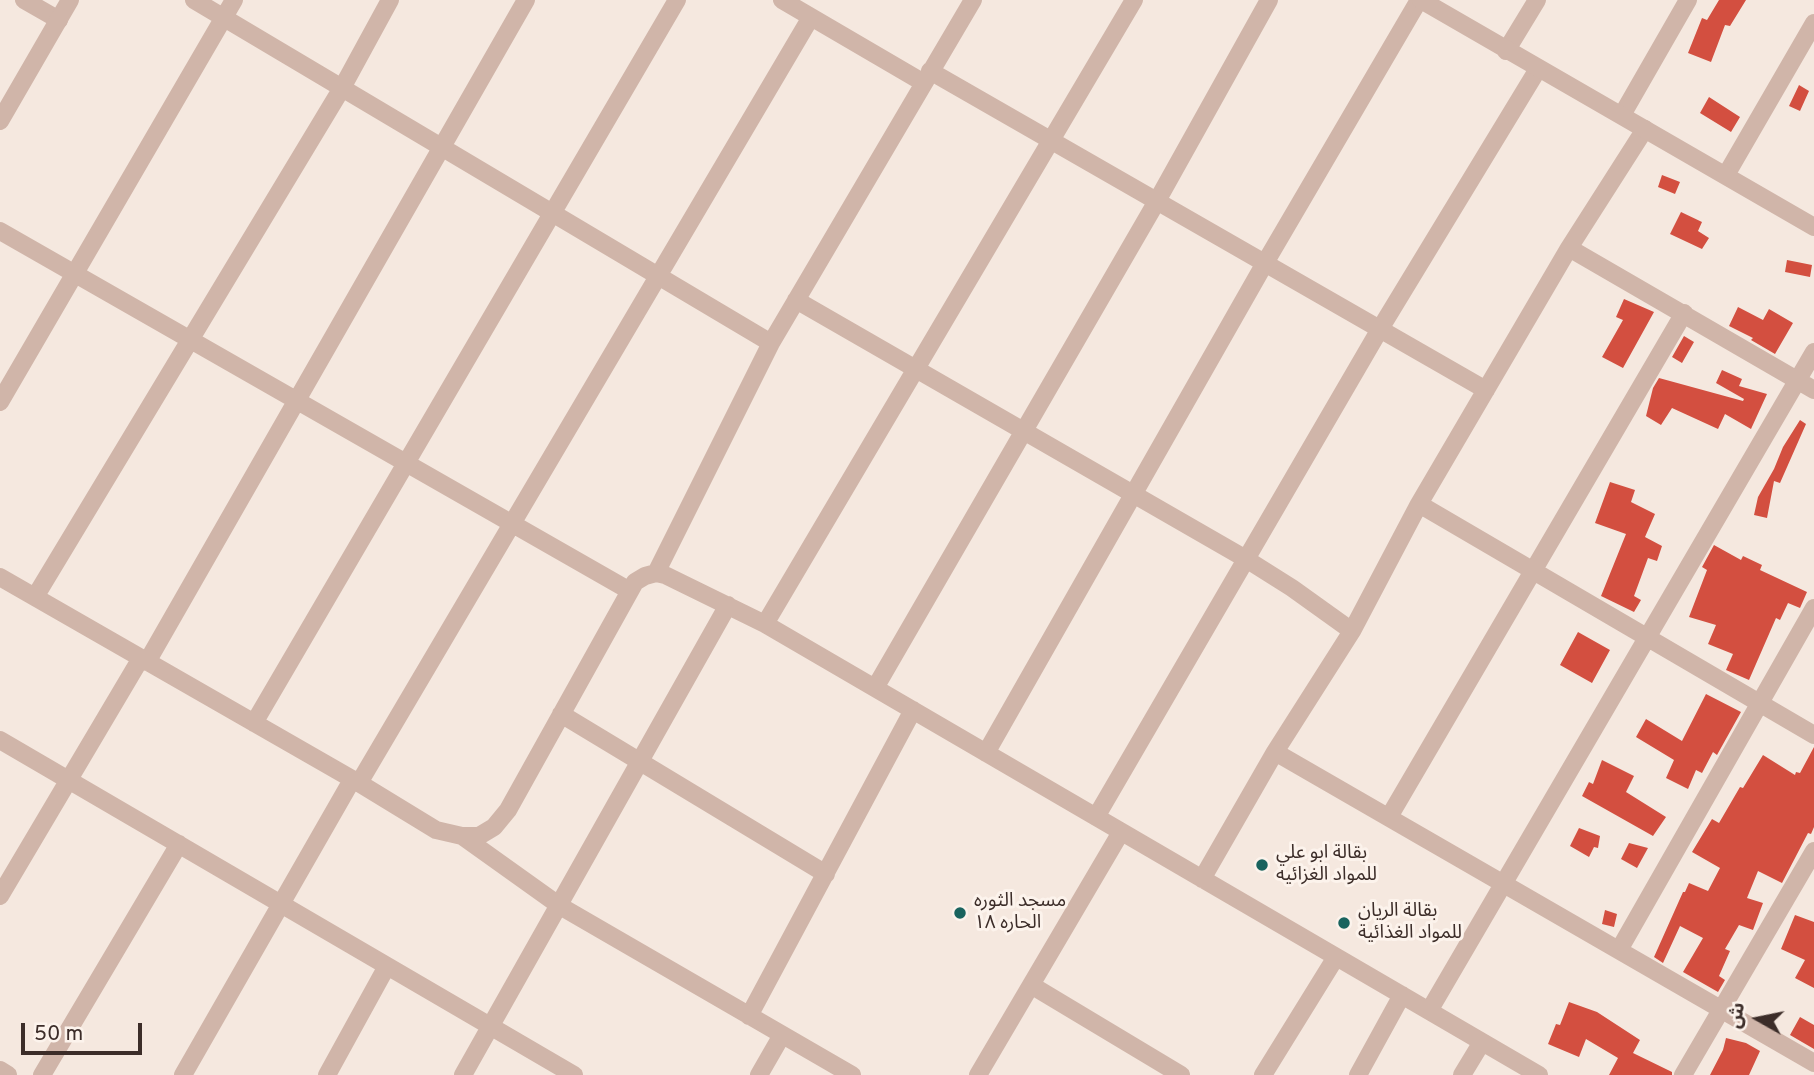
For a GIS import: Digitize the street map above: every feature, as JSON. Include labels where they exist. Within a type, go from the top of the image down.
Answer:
[{"type":"street","points":[[24,0],[58,20]]},
{"type":"street","points":[[0,121],[70,0]]},
{"type":"street","points":[[194,0],[771,343]]},
{"type":"street","points":[[0,402],[234,0]]},
{"type":"street","points":[[35,597],[342,88],[390,0]]},
{"type":"street","points":[[0,896],[144,660],[526,0]]},
{"type":"street","points":[[254,723],[677,0]]},
{"type":"street","points":[[782,0],[1050,140],[1486,390]]},
{"type":"street","points":[[656,573],[771,343],[973,0]]},
{"type":"street","points":[[765,624],[1134,0]]},
{"type":"street","points":[[876,688],[1157,201],[1269,0]]},
{"type":"street","points":[[986,753],[1265,263],[1420,0],[1814,228]]},
{"type":"street","points":[[1506,51],[1537,0]]},
{"type":"street","points":[[1622,115],[1688,0]]},
{"type":"street","points":[[183,1075],[281,904],[512,524],[811,17]]},
{"type":"street","points":[[1726,175],[1806,54],[1814,23]]},
{"type":"street","points":[[1096,817],[1380,329],[1538,69]]},
{"type":"street","points":[[1202,879],[1275,752],[1352,631],[1419,504],[1569,248],[1645,129]]},
{"type":"street","points":[[0,231],[630,591]]},
{"type":"street","points":[[1569,248],[1814,390]]},
{"type":"street","points":[[796,300],[1246,559],[1352,631]]},
{"type":"street","points":[[1389,817],[1684,313]]},
{"type":"street","points":[[1429,1011],[1814,352]]},
{"type":"street","points":[[1419,504],[1814,736]]},
{"type":"street","points":[[0,577],[356,781],[436,830],[462,836],[479,835],[494,827],[509,810],[635,582],[656,573],[674,578],[765,624],[1539,1075]]},
{"type":"street","points":[[463,1075],[728,605]]},
{"type":"street","points":[[1619,950],[1814,608]]},
{"type":"street","points":[[750,1016],[913,710]]},
{"type":"street","points":[[561,714],[825,874]]},
{"type":"street","points":[[0,740],[574,1075]]},
{"type":"street","points":[[1275,752],[1814,1063]]},
{"type":"street","points":[[978,1075],[1121,832]]},
{"type":"street","points":[[462,836],[560,906],[852,1075]]},
{"type":"street","points":[[42,1075],[179,845]]},
{"type":"street","points":[[1683,1075],[1814,851]]},
{"type":"street","points":[[1263,1075],[1336,957]]},
{"type":"street","points":[[327,1075],[387,966]]},
{"type":"street","points":[[1031,985],[1181,1075]]},
{"type":"street","points":[[1358,1075],[1402,995]]},
{"type":"street","points":[[759,1075],[782,1035]]},
{"type":"street","points":[[1462,1075],[1482,1042]]},
{"type":"street","points":[[0,1070],[8,1075]]},
{"type":"building","points":[[1719,0],[1746,0],[1730,26],[1725,25],[1711,62],[1688,53],[1702,18],[1707,20]]},
{"type":"building","points":[[1799,85],[1809,91],[1800,111],[1789,106]]},
{"type":"building","points":[[1709,97],[1740,117],[1731,132],[1700,113]]},
{"type":"building","points":[[1662,175],[1680,182],[1675,194],[1658,187]]},
{"type":"building","points":[[1681,212],[1702,222],[1698,231],[1709,238],[1702,249],[1670,234]]},
{"type":"building","points":[[1787,260],[1812,265],[1810,277],[1785,272]]},
{"type":"building","points":[[1624,299],[1654,312],[1623,368],[1602,357],[1623,320],[1616,317]]},
{"type":"building","points":[[1738,307],[1763,320],[1769,309],[1793,323],[1775,354],[1751,340],[1753,338],[1729,326]]},
{"type":"building","points":[[1684,336],[1694,342],[1682,363],[1672,357]]},
{"type":"building","points":[[1722,370],[1742,379],[1739,386],[1767,394],[1751,429],[1725,414],[1718,429],[1672,408],[1661,425],[1646,416],[1653,388],[1659,378],[1743,401],[1744,399],[1716,383]]},
{"type":"building","points":[[1800,420],[1806,424],[1780,483],[1774,481],[1767,518],[1754,515],[1758,497]]},
{"type":"building","points":[[1610,482],[1635,490],[1631,502],[1655,514],[1645,537],[1662,546],[1657,561],[1648,558],[1634,596],[1641,600],[1634,612],[1601,596],[1626,534],[1595,523]]},
{"type":"building","points":[[1714,545],[1741,560],[1743,556],[1762,565],[1760,570],[1807,592],[1800,608],[1788,603],[1780,620],[1776,618],[1749,680],[1726,670],[1733,654],[1708,644],[1716,625],[1689,617],[1707,570],[1702,567]]},
{"type":"building","points":[[1578,632],[1610,650],[1592,683],[1560,665]]},
{"type":"building","points":[[1706,694],[1741,712],[1717,755],[1713,752],[1702,773],[1696,770],[1688,789],[1666,778],[1674,760],[1636,737],[1646,719],[1682,741]]},
{"type":"building","points":[[1814,747],[1814,827],[1811,834],[1808,833],[1782,883],[1758,871],[1747,898],[1763,903],[1753,930],[1739,925],[1725,949],[1730,951],[1719,976],[1725,980],[1718,992],[1683,972],[1703,938],[1680,926],[1663,963],[1654,957],[1689,883],[1708,891],[1720,868],[1692,852],[1712,819],[1719,823],[1763,755],[1795,775],[1796,772],[1800,773]]},
{"type":"building","points":[[1602,760],[1634,776],[1626,792],[1666,817],[1653,836],[1582,796],[1589,782],[1593,784]]},
{"type":"building","points":[[1579,828],[1600,836],[1598,848],[1594,847],[1589,857],[1570,846]]},
{"type":"building","points":[[1629,843],[1648,848],[1637,868],[1621,859]]},
{"type":"building","points":[[1605,910],[1617,914],[1614,927],[1602,924]]},
{"type":"building","points":[[1795,915],[1814,922],[1814,988],[1795,978],[1805,960],[1781,949]]},
{"type":"building","points":[[1569,1002],[1597,1012],[1640,1040],[1633,1053],[1672,1072],[1672,1075],[1609,1075],[1618,1058],[1586,1039],[1579,1057],[1548,1044],[1556,1024],[1560,1025]]},
{"type":"building","points":[[1800,1017],[1814,1025],[1814,1049],[1790,1035]]},
{"type":"building","points":[[1726,1038],[1746,1043],[1760,1051],[1749,1075],[1710,1075]]},
{"type":"place","name":"بقالة ابو علي للمواد الغزائيه","points":[[1262,865]]},
{"type":"place","name":"مسجد الثوره الحاره ١٨","points":[[960,913]]},
{"type":"place","name":"بقالة الريان للمواد الغذائية","points":[[1344,923]]}]
